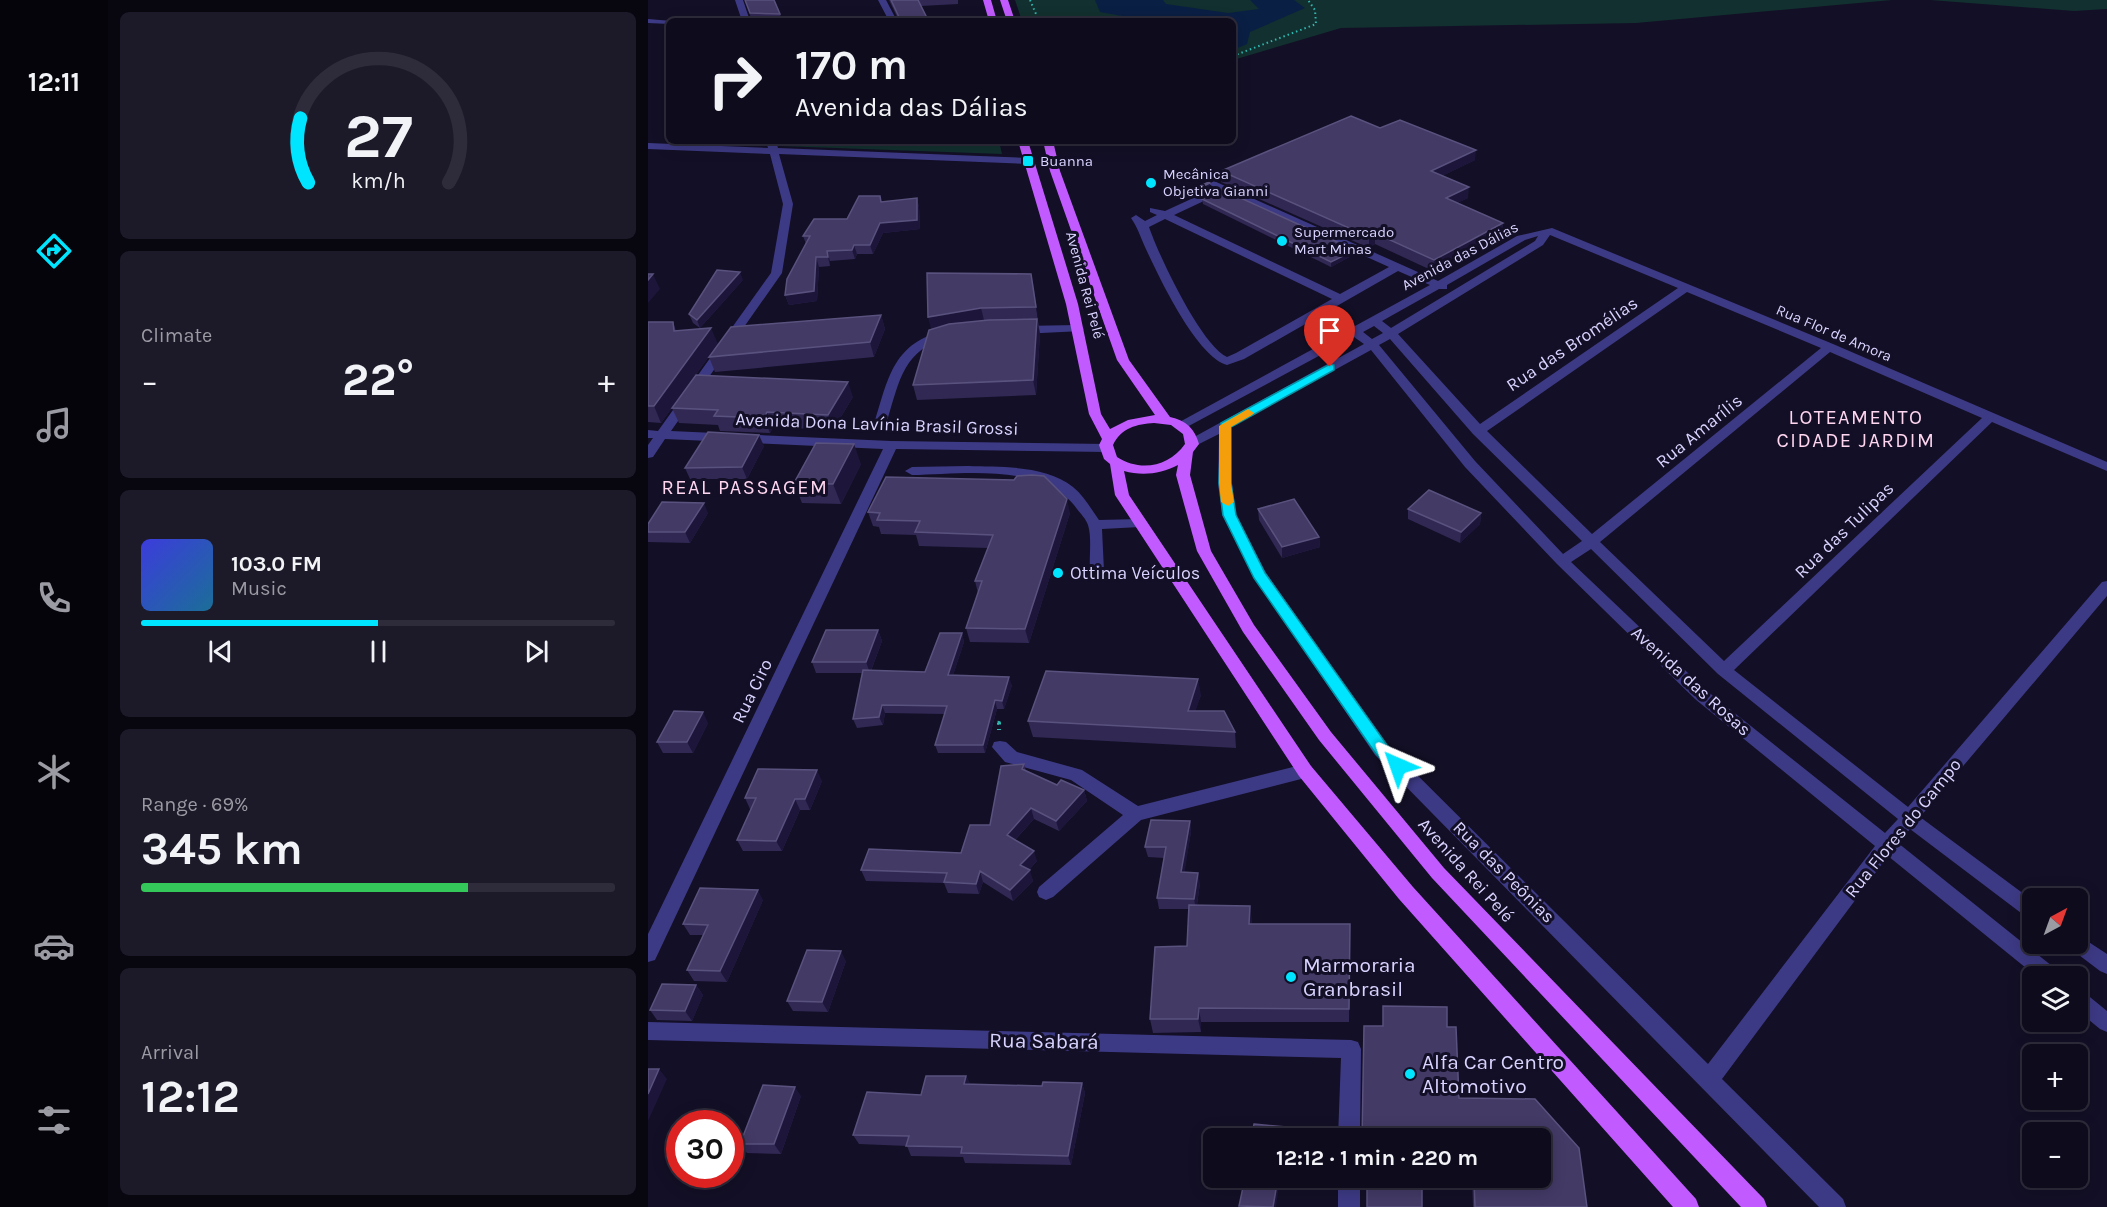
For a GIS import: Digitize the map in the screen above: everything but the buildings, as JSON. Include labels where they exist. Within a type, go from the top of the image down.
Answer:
[{"type":"main road","points":[[987,0],[992,18]]},
{"type":"main road","points":[[1004,0],[1010,18]]},
{"type":"main road","name":"Avenida Rei Pelé","points":[[1024,144],[1065,278],[1095,414],[1107,443]]},
{"type":"main road","name":"Avenida Rei Pelé","points":[[1048,144],[1055,171],[1123,360],[1165,420]]},
{"type":"main road","points":[[1165,420],[1180,425],[1189,432],[1190,447],[1174,463],[1154,469],[1140,470],[1116,463],[1111,459],[1107,443],[1114,432],[1132,422],[1165,420]]},
{"type":"main road","name":"Avenida Rei Pelé","points":[[1190,447],[1184,475],[1185,486],[1204,551],[1248,628],[1325,736],[1438,873],[1756,1207]]},
{"type":"main road","points":[[1116,463],[1122,495],[1305,771],[1406,893],[1688,1207]]},
{"type":"street","points":[[740,0],[745,18]]},
{"type":"street","points":[[882,0],[891,18]]},
{"type":"street","points":[[648,21],[666,22]]},
{"type":"street","points":[[648,146],[772,146],[1028,161]]},
{"type":"street","points":[[648,454],[655,434],[776,273],[788,204],[772,146]]},
{"type":"street","points":[[1399,266],[1240,356],[1227,361],[1222,360],[1207,347],[1193,327],[1139,222],[1218,186],[1399,266],[1457,293]]},
{"type":"street","points":[[1159,213],[1341,299]]},
{"type":"street","name":"Avenida das Dálias","points":[[1180,425],[1355,332],[1521,238],[1548,230]]},
{"type":"street","name":"Avenida das Dálias","points":[[1190,447],[1457,293],[1539,243],[1548,230]]},
{"type":"street","name":"Rua Flor de Amora","points":[[1548,230],[1829,347],[2107,467]]},
{"type":"street","name":"Rua das Bromélias","points":[[1478,430],[1687,287]]},
{"type":"street","name":"Avenida das Rosas","points":[[1374,321],[1391,333],[1478,430],[1724,670],[1910,818],[2022,902]]},
{"type":"street","points":[[1012,330],[1078,329]]},
{"type":"street","points":[[881,421],[899,364],[906,355],[923,340],[960,332]]},
{"type":"street","name":"Avenida das Rosas","points":[[1355,332],[1372,344],[1470,464],[1562,561],[1701,695],[2037,966]]},
{"type":"street","name":"Rua Amarílis","points":[[1562,561],[1591,542],[1829,347]]},
{"type":"street","name":"Rua das Tulipas","points":[[1724,670],[1990,417]]},
{"type":"street","name":"Rua das Peônias","points":[[1225,426],[1225,483],[1229,515],[1259,574],[1382,750],[1835,1207]]},
{"type":"street","name":"Avenida Dona Lavínia Brasil Grossi","points":[[655,434],[891,445],[1107,443]]},
{"type":"street","name":"Rua Ciro","points":[[648,954],[891,445]]},
{"type":"street","points":[[912,471],[1045,476],[1071,492],[1095,525],[1097,571]]},
{"type":"street","points":[[1095,525],[1140,523]]},
{"type":"street","name":"Rua Flores do Campo","points":[[1709,1078],[1886,845],[2107,586]]},
{"type":"street","points":[[1000,747],[1011,757],[1076,775],[1136,814]]},
{"type":"street","points":[[1046,892],[1136,814],[1305,771]]},
{"type":"street","points":[[2088,951],[2107,965]]},
{"type":"street","points":[[2088,1007],[2107,1023]]},
{"type":"street","name":"Rua Sabará","points":[[648,1030],[1351,1049],[1350,1128]]},
{"type":"street","points":[[1349,1188],[1349,1207]]},
{"type":"path","points":[[1030,0],[1038,18]]},
{"type":"path","points":[[1236,55],[1316,24],[1315,10],[1308,0]]},
{"type":"green space","points":[[1015,0],[1892,0],[1636,23],[1341,28],[1236,59],[1236,18],[1021,18]]},
{"type":"green space","points":[[1930,0],[2107,0],[2107,9],[2074,11]]},
{"type":"green space","points":[[778,144],[1000,144],[1002,154],[779,146]]},
{"type":"water","points":[[1095,0],[1163,0],[1166,4],[1228,13],[1259,9],[1250,0],[1294,0],[1305,8],[1250,32],[1247,44],[1236,49],[1236,18],[1133,18],[1100,12]]},
{"type":"slow traffic","points":[[1228,502],[1225,483],[1225,426],[1248,413]]},
{"type":"place","name":"Buanna","points":[[1028,161]]},
{"type":"place","name":"Mecânica Objetiva Gianni","points":[[1151,183]]},
{"type":"place","name":"Supermercado Mart Minas","points":[[1282,241]]},
{"type":"place","name":"Ottima Veículos","points":[[1058,573]]},
{"type":"place","name":"Marmoraria Granbrasil","points":[[1291,977]]},
{"type":"place","name":"Alfa Car Centro Altomotivo","points":[[1410,1074]]},
{"type":"district","name":"LOTEAMENTO CIDADE JARDIM","points":[[1856,428]]},
{"type":"district","name":"REAL PASSAGEM","points":[[745,487]]},
{"type":"route","points":[[1330,367],[1225,426],[1225,483],[1229,515],[1259,574],[1382,750],[1398,766]]}]
